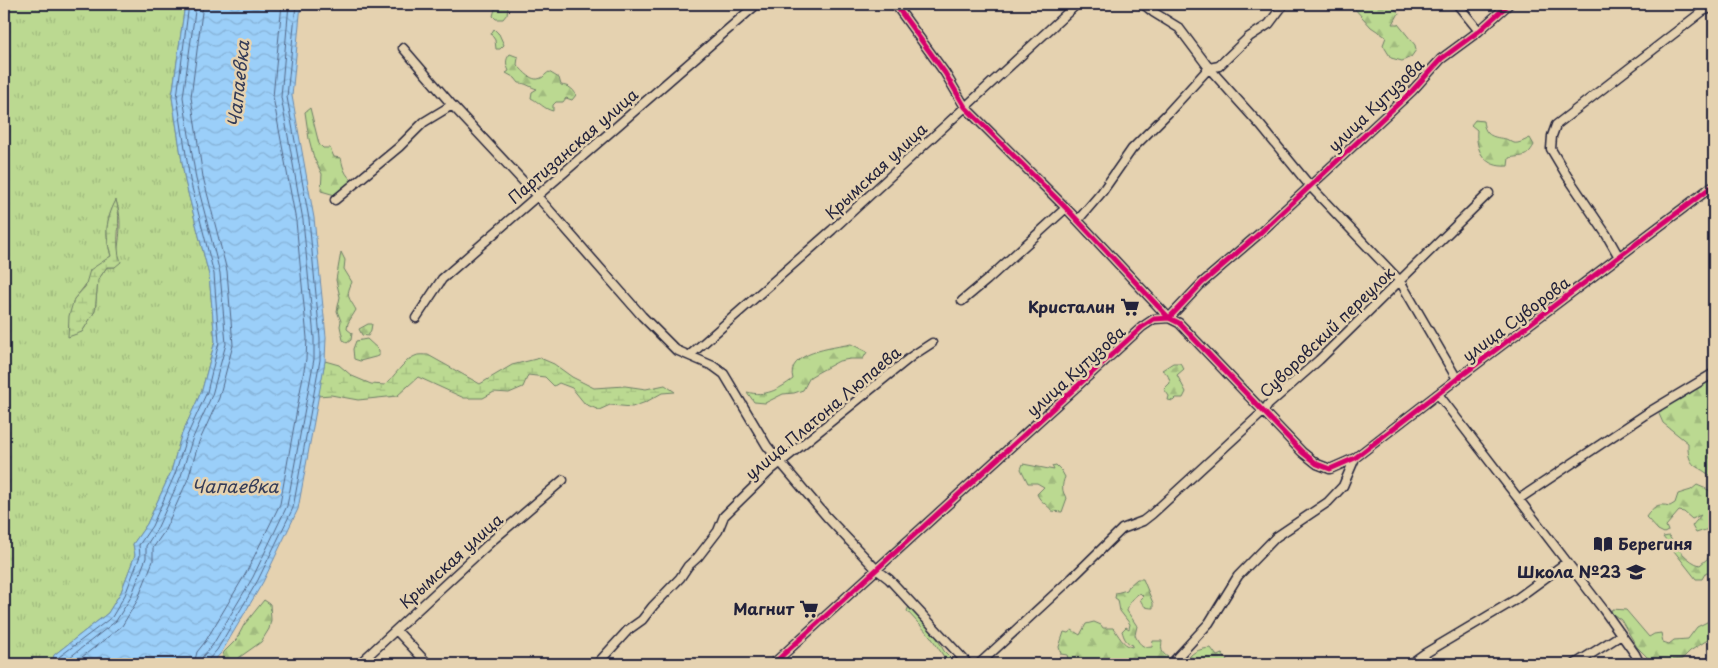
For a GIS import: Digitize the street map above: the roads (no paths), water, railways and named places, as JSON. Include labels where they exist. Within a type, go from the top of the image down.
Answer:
[{"type":"street","name":"Партизанская улица","points":[[416,318],[442,279],[757,4]]},
{"type":"street","points":[[895,4],[945,73],[965,107],[1078,220],[1169,318],[1179,323],[1264,412]]},
{"type":"street","name":"Крымская улица","points":[[690,355],[832,230],[1077,4]]},
{"type":"street","points":[[1143,4],[1179,28],[1209,68],[1261,126],[1310,186],[1400,281],[1457,379]]},
{"type":"street","points":[[1078,220],[1102,192],[1132,149],[1209,68],[1219,66],[1249,37],[1269,24],[1284,4]]},
{"type":"street","points":[[1457,4],[1479,31]]},
{"type":"street","name":"улица Кутузова","points":[[773,664],[1142,327],[1154,320],[1169,318],[1202,283],[1260,234],[1412,91],[1441,59],[1479,31],[1509,4]]},
{"type":"street","points":[[1619,257],[1551,149],[1552,136],[1556,125],[1703,11],[1714,7]]},
{"type":"street","points":[[403,48],[452,105],[537,196],[642,316],[676,350],[713,366],[724,374],[767,446],[780,463],[827,517],[876,569],[889,579],[968,664]]},
{"type":"street","points":[[335,200],[399,148],[424,122],[452,105]]},
{"type":"street","name":"улица Суворова","points":[[1264,412],[1302,452],[1317,464],[1330,469],[1355,458],[1714,185]]},
{"type":"street","name":"Суворовский переулок","points":[[979,664],[1122,529],[1144,521],[1264,412],[1268,405],[1319,360],[1489,193]]},
{"type":"street","points":[[962,301],[1066,208]]},
{"type":"street","name":"улица Платона Люпаева","points":[[597,664],[618,641],[642,620],[680,578],[718,531],[724,516],[771,470],[912,356],[932,343]]},
{"type":"street","points":[[1519,499],[1649,412],[1714,373]]},
{"type":"street","points":[[1438,394],[1567,562],[1635,654],[1640,664]]},
{"type":"street","name":"улица Суворова","points":[[1171,664],[1209,623],[1238,576],[1276,537],[1328,502],[1343,486],[1355,458]]},
{"type":"street","name":"Крымская улица","points":[[359,664],[494,539],[563,480]]},
{"type":"street","points":[[1410,664],[1515,600],[1567,562]]},
{"type":"street","points":[[396,630],[428,664]]},
{"type":"street","points":[[1575,664],[1621,635]]},
{"type":"water","name":"Чапаевка","points":[[185,4],[301,4],[292,96],[314,218],[326,337],[325,361],[298,509],[263,582],[221,653],[211,664],[52,664],[54,655],[108,613],[121,592],[135,555],[133,544],[147,524],[171,472],[181,436],[202,390],[215,341],[209,275],[185,181],[172,97]]},
{"type":"place","name":"Кристалин","points":[[1130,307]]},
{"type":"place","name":"Берегиня","points":[[1603,544]]},
{"type":"place","name":"Школа №23","points":[[1636,572]]},
{"type":"place","name":"Магнит","points":[[809,609]]}]
